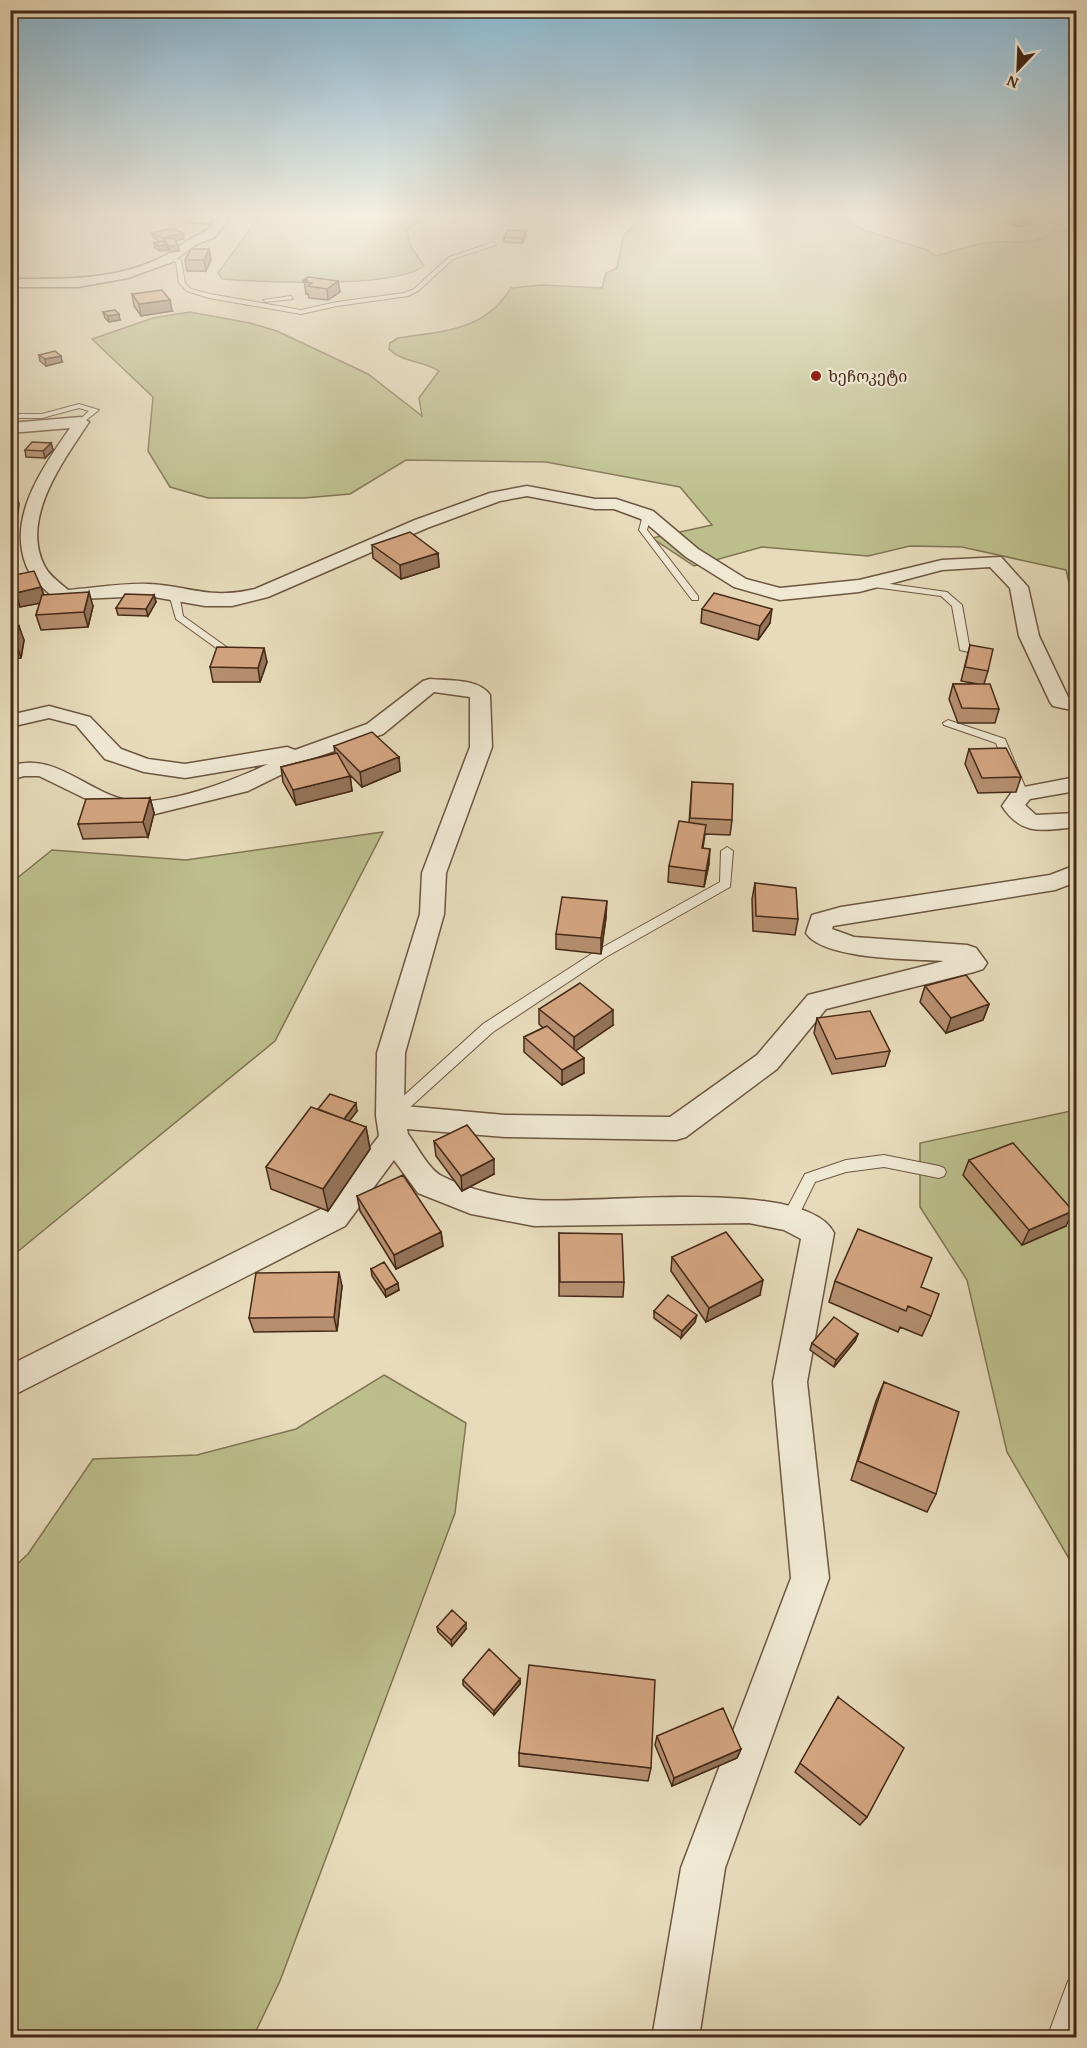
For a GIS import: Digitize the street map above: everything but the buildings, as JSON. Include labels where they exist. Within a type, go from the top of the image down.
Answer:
[{"type":"street","points":[[10,428],[81,422]]},
{"type":"street","points":[[81,422],[36,500],[27,534],[35,567],[63,596],[148,590],[205,600],[232,600],[261,593],[421,524],[496,497],[527,491],[595,504],[616,504],[647,515],[692,553],[740,583],[780,594],[869,584],[942,565],[995,561],[1019,587],[1029,636],[1060,702],[1077,705]]},
{"type":"street","points":[[10,773],[22,769],[43,770],[121,807],[147,809],[240,786],[309,752],[375,729],[430,685],[473,690],[480,695],[481,747],[434,873],[432,914],[391,1053],[392,1127],[429,1184],[471,1201],[534,1213],[749,1210],[790,1218],[818,1233],[790,1382],[810,1578],[703,1868],[675,2037]]},
{"type":"street","points":[[10,722],[49,712],[83,721],[113,754],[144,765],[185,771],[273,755],[309,752]]},
{"type":"street","points":[[1077,784],[1022,794],[1013,806],[1031,823],[1077,820]]},
{"type":"street","points":[[392,1127],[676,1129],[766,1062],[818,1002],[974,963],[967,954],[851,946],[819,933],[821,921],[841,915],[1055,882],[1077,873]]},
{"type":"street","points":[[10,1382],[334,1217],[392,1127]]},
{"type":"lane","points":[[284,309],[301,312],[316,309]]},
{"type":"lane","points":[[10,416],[42,416],[79,406],[95,410],[81,422]]},
{"type":"lane","points":[[647,515],[643,530],[695,598]]},
{"type":"lane","points":[[869,584],[944,594],[957,605],[965,650]]},
{"type":"lane","points":[[174,594],[179,617],[229,653]]},
{"type":"lane","points":[[948,723],[1001,741],[1022,794]]},
{"type":"lane","points":[[392,1127],[488,1028],[601,954],[726,884],[727,851]]},
{"type":"lane","points":[[790,1218],[810,1178],[846,1166],[884,1161],[939,1172]]},
{"type":"lane","points":[[1059,2037],[1077,1989]]},
{"type":"green space","points":[[494,309],[1076,309],[1076,612],[1066,570],[962,547],[910,546],[868,556],[762,547],[694,566],[652,538],[712,525],[680,487],[546,462],[406,460],[350,494],[304,498],[208,498],[170,487],[148,451],[153,397],[92,339],[153,318],[190,312],[250,323],[277,331],[368,374],[422,416],[419,398],[439,371],[400,357],[389,349],[390,343],[398,338],[462,326]]},
{"type":"green space","points":[[383,832],[275,1041],[11,1257],[11,883],[52,850],[186,860]]},
{"type":"green space","points":[[1076,1110],[1076,1567],[1007,1452],[967,1280],[920,1207],[920,1143]]},
{"type":"green space","points":[[384,1375],[466,1423],[455,1513],[280,1981],[253,2037],[11,2037],[11,1570],[28,1554],[93,1459],[197,1455],[296,1429]]},
{"type":"place","name":"ხეჩოკეტი","points":[[816,376]]}]
